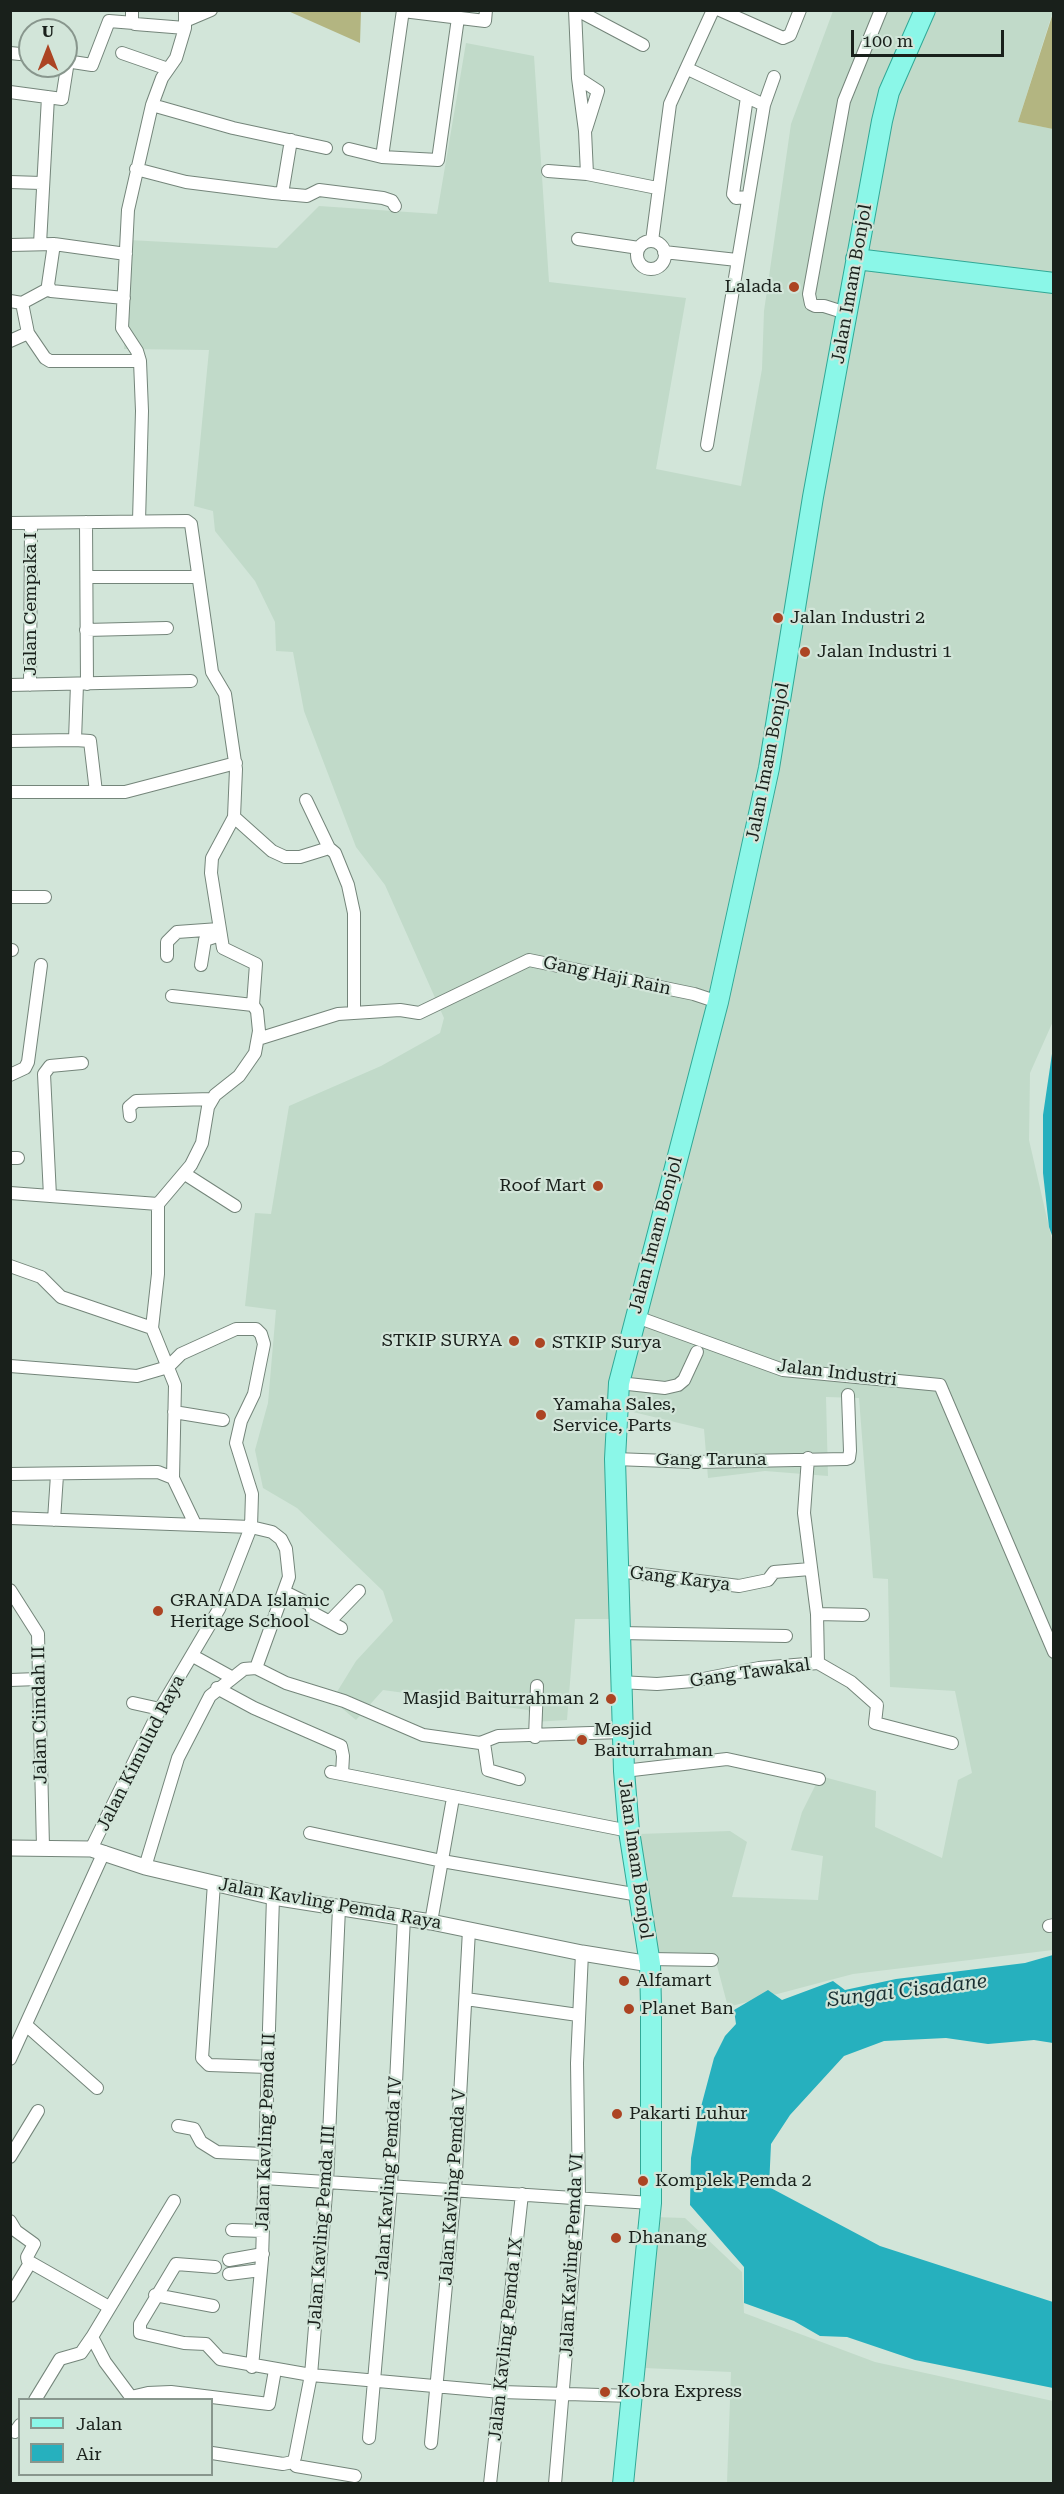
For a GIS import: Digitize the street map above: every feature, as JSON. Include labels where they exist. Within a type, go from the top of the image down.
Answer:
[{"type":"main road","name":"Jalan Imam Bonjol","points":[[623,2484],[651,2203],[650,1962],[629,1831],[620,1682],[615,1459],[619,1383],[634,1316],[717,1002],[775,742],[813,497],[873,161],[889,92],[925,10]]},
{"type":"main road","points":[[856,259],[1053,283]]},
{"type":"street","points":[[78,63],[92,65],[109,21],[133,17],[185,20],[211,10]]},
{"type":"street","points":[[382,157],[403,11],[458,18],[474,15],[485,21],[486,10]]},
{"type":"street","points":[[587,174],[585,131],[578,78],[576,10],[643,45]]},
{"type":"street","points":[[652,241],[657,188],[670,104],[688,69],[713,10]]},
{"type":"street","points":[[720,10],[783,38],[790,35],[800,10]]},
{"type":"street","points":[[846,313],[811,304],[809,294],[844,101],[880,10]]},
{"type":"street","points":[[349,149],[382,157],[434,161],[441,156],[458,18]]},
{"type":"street","points":[[139,521],[142,411],[140,361],[137,351],[122,328],[128,203],[152,105],[168,69],[176,58],[185,20]]},
{"type":"street","points":[[122,53],[168,69]]},
{"type":"street","points":[[688,69],[764,105]]},
{"type":"street","points":[[707,446],[764,105],[774,77]]},
{"type":"street","points":[[10,92],[62,99],[65,78]]},
{"type":"street","points":[[578,78],[598,92],[585,131]]},
{"type":"street","points":[[40,244],[41,183],[48,97]]},
{"type":"street","points":[[747,97],[733,194],[736,198],[748,197]]},
{"type":"street","points":[[152,105],[233,128],[326,148]]},
{"type":"street","points":[[282,194],[291,140]]},
{"type":"street","points":[[136,169],[186,182],[282,194],[307,196],[319,190],[383,198],[392,201],[395,206]]},
{"type":"street","points":[[548,171],[587,174],[657,188]]},
{"type":"street","points":[[10,182],[41,183]]},
{"type":"street","points":[[578,239],[639,248],[652,241]]},
{"type":"street","points":[[652,241],[657,243],[664,252],[737,260]]},
{"type":"street","points":[[10,245],[54,244],[126,254]]},
{"type":"street","points":[[48,289],[54,244]]},
{"type":"street","points":[[639,248],[638,261],[649,269],[661,264],[664,252]]},
{"type":"street","points":[[124,298],[48,289],[16,302],[28,333],[41,355],[51,361],[140,361]]},
{"type":"street","points":[[10,341],[28,333]]},
{"type":"street","points":[[10,523],[187,521],[192,528],[212,672],[225,694],[236,763],[234,817],[210,866],[225,951],[256,964],[253,1005],[257,1011],[258,1039],[255,1053],[247,1066],[212,1099],[208,1107],[202,1143],[185,1174],[158,1204],[158,1274],[152,1328],[175,1385],[173,1478],[195,1524]]},
{"type":"street","points":[[75,740],[86,630],[86,522]]},
{"type":"street","name":"Jalan Cempaka I","points":[[30,685],[31,523]]},
{"type":"street","points":[[87,577],[197,577]]},
{"type":"street","points":[[86,630],[167,628]]},
{"type":"street","points":[[10,685],[191,681]]},
{"type":"street","points":[[10,741],[90,741],[96,792]]},
{"type":"street","points":[[10,792],[135,790],[236,763]]},
{"type":"street","points":[[306,800],[329,848],[335,854],[353,902],[354,1012]]},
{"type":"street","points":[[234,817],[272,851],[285,857],[300,857],[329,848]]},
{"type":"street","points":[[10,897],[45,897]]},
{"type":"street","points":[[167,956],[167,942],[177,932],[220,932]]},
{"type":"street","points":[[201,965],[205,940],[220,932]]},
{"type":"street","name":"Gang Haji Rain","points":[[258,1039],[318,1019],[354,1012],[400,1010],[419,1013],[533,960],[617,980],[694,994],[717,1002]]},
{"type":"street","points":[[10,1074],[25,1068],[28,1062],[41,965]]},
{"type":"street","points":[[172,996],[253,1005]]},
{"type":"street","points":[[51,1196],[44,1074],[50,1066],[82,1063]]},
{"type":"street","points":[[130,1116],[129,1107],[136,1101],[212,1099]]},
{"type":"street","points":[[185,1174],[235,1206]]},
{"type":"street","points":[[10,1193],[158,1204]]},
{"type":"street","points":[[10,1266],[41,1277],[61,1297],[152,1328]]},
{"type":"street","name":"Jalan Industri","points":[[634,1316],[783,1370],[940,1384],[1053,1652]]},
{"type":"street","name":"Jalan Kimulud Raya","points":[[10,2059],[160,1709],[193,1656],[229,1588],[251,1527],[252,1494],[236,1443],[238,1430],[254,1394],[263,1360],[264,1344],[261,1334],[256,1329],[236,1329],[182,1354],[168,1367]]},
{"type":"street","points":[[619,1383],[665,1388],[678,1385],[684,1380],[697,1352]]},
{"type":"street","points":[[10,1366],[124,1377],[150,1374],[168,1367]]},
{"type":"street","name":"Gang Taruna","points":[[615,1459],[694,1462],[849,1458],[848,1395]]},
{"type":"street","points":[[174,1412],[224,1420]]},
{"type":"street","points":[[808,1458],[804,1495],[810,1569],[817,1614],[818,1663]]},
{"type":"street","points":[[10,1474],[57,1475],[150,1471],[173,1478]]},
{"type":"street","points":[[54,1520],[57,1475]]},
{"type":"street","points":[[10,1518],[195,1524],[251,1527],[272,1532],[286,1549],[289,1577],[256,1668]]},
{"type":"street","name":"Gang Karya","points":[[618,1571],[739,1586],[768,1580],[774,1572],[810,1569]]},
{"type":"street","name":"Jalan Ciindah II","points":[[10,1590],[37,1632],[43,1847]]},
{"type":"street","points":[[330,1621],[359,1591]]},
{"type":"street","points":[[285,1592],[311,1605],[313,1612],[341,1628]]},
{"type":"street","points":[[817,1614],[863,1615]]},
{"type":"street","points":[[619,1634],[786,1636]]},
{"type":"street","points":[[193,1656],[231,1677]]},
{"type":"street","name":"Gang Tawakal","points":[[620,1682],[657,1684],[693,1681],[759,1668],[818,1663],[850,1682],[877,1705],[875,1723],[952,1743]]},
{"type":"street","points":[[145,1867],[173,1770],[207,1702],[217,1688],[244,1669],[256,1668],[286,1683],[344,1701],[411,1731],[484,1743],[498,1736],[535,1737],[622,1732]]},
{"type":"street","points":[[10,1680],[38,1680]]},
{"type":"street","points":[[535,1737],[537,1686]]},
{"type":"street","points":[[217,1688],[254,1708],[341,1746],[344,1756],[337,1773],[453,1798],[629,1831]]},
{"type":"street","points":[[133,1703],[160,1709]]},
{"type":"street","points":[[484,1743],[488,1770],[519,1779]]},
{"type":"street","points":[[624,1771],[727,1759],[819,1779]]},
{"type":"street","points":[[431,1922],[453,1798]]},
{"type":"street","points":[[310,1833],[442,1862],[639,1894]]},
{"type":"street","name":"Jalan Kavling Pemda Raya","points":[[10,1848],[98,1850],[145,1867],[273,1897],[404,1917],[582,1953],[650,1962]]},
{"type":"street","points":[[214,1883],[202,2058],[209,2065],[268,2067]]},
{"type":"street","name":"Jalan Kavling Pemda II","points":[[252,2367],[263,2254],[264,2154],[273,1897]]},
{"type":"street","name":"Jalan Kavling Pemda III","points":[[292,2462],[311,2375],[327,2182],[339,1908]]},
{"type":"street","name":"Jalan Kavling Pemda IV","points":[[369,2438],[391,2186],[404,1917]]},
{"type":"street","name":"Jalan Kavling Pemda V","points":[[431,2444],[455,2190],[469,1930]]},
{"type":"street","name":"Jalan Kavling Pemda VI","points":[[555,2484],[579,2198],[578,2015],[582,1953]]},
{"type":"street","points":[[650,1962],[712,1960]]},
{"type":"street","points":[[466,1999],[578,2015]]},
{"type":"street","points":[[26,2025],[97,2088]]},
{"type":"street","points":[[10,2157],[38,2111]]},
{"type":"street","points":[[178,2126],[194,2129],[201,2142],[217,2152],[264,2154]]},
{"type":"street","points":[[264,2178],[651,2203]]},
{"type":"street","name":"Jalan Kavling Pemda IX","points":[[490,2484],[522,2194]]},
{"type":"street","points":[[36,2398],[60,2359],[79,2354],[92,2337],[174,2201]]},
{"type":"street","points":[[10,2221],[16,2231],[34,2244],[27,2257],[30,2262],[109,2307]]},
{"type":"street","points":[[232,2230],[263,2231]]},
{"type":"street","points":[[229,2260],[263,2254]]},
{"type":"street","points":[[10,2296],[30,2262]]},
{"type":"street","points":[[215,2267],[177,2264],[155,2295],[140,2324],[140,2333],[184,2343],[206,2344],[211,2346],[217,2358],[252,2367],[311,2375],[501,2391],[633,2396]]},
{"type":"street","points":[[229,2274],[261,2270]]},
{"type":"street","points":[[155,2295],[213,2306]]},
{"type":"street","points":[[92,2337],[105,2362],[132,2398],[171,2392],[269,2404],[275,2370]]},
{"type":"street","points":[[213,2453],[283,2464],[292,2462],[296,2466],[355,2476]]},
{"type":"shaded area","points":[[833,11],[1053,11],[1018,122],[1054,129],[1054,1019],[1030,1073],[1029,1140],[1054,1249],[1053,1950],[853,1974],[728,2007],[716,1962],[659,1961],[638,1834],[730,1831],[747,1842],[732,1897],[818,1900],[823,1856],[791,1850],[802,1812],[820,1776],[876,1791],[875,1827],[942,1858],[958,1780],[972,1773],[955,1691],[890,1687],[888,1579],[873,1578],[859,1398],[826,1397],[828,1476],[765,1471],[708,1478],[704,1429],[612,1407],[611,1619],[575,1619],[567,1720],[533,1722],[528,1710],[383,1690],[356,1720],[332,1700],[356,1661],[393,1621],[383,1591],[297,1508],[263,1488],[255,1450],[268,1403],[276,1310],[245,1306],[255,1213],[271,1214],[289,1106],[381,1066],[440,1033],[444,1018],[385,885],[356,847],[304,711],[293,652],[276,651],[275,622],[255,581],[215,531],[213,511],[194,506],[209,350],[124,349],[129,240],[277,248],[319,206],[437,214],[466,43],[534,56],[549,282],[686,298],[656,469],[741,486],[762,369],[764,311],[791,124]]},
{"type":"shaded area","points":[[653,2217],[685,2218],[742,2272],[744,2313],[875,2362],[1053,2401],[1053,2483],[727,2483],[731,2372],[645,2368]]},
{"type":"green space","points":[[288,11],[361,11],[360,43]]},
{"type":"green space","points":[[1053,13],[1054,129],[1018,122]]},
{"type":"water","points":[[1053,1047],[1053,1238],[1049,1227],[1043,1173],[1043,1115]]},
{"type":"water","name":"Sungai Cisadane","points":[[1053,1955],[1053,2043],[1034,2040],[988,2044],[946,2038],[884,2041],[844,2056],[790,2115],[771,2144],[769,2187],[880,2246],[1053,2302],[1053,2388],[915,2360],[847,2337],[820,2336],[794,2321],[744,2303],[744,2267],[690,2205],[691,2158],[698,2118],[714,2058],[725,2036],[736,2024],[734,2010],[768,1990],[782,2000],[833,1981],[845,1990],[896,1979],[1025,1963]]},
{"type":"place","name":"Lalada","points":[[794,287]]},
{"type":"place","name":"Jalan Industri 2","points":[[778,618]]},
{"type":"place","name":"Jalan Industri 1","points":[[805,652]]},
{"type":"place","name":"Roof Mart","points":[[598,1186]]},
{"type":"place","name":"STKIP SURYA","points":[[514,1341]]},
{"type":"place","name":"STKIP Surya","points":[[540,1343]]},
{"type":"place","name":"Yamaha Sales, Service, Parts","points":[[541,1415]]},
{"type":"place","name":"GRANADA Islamic Heritage School","points":[[158,1611]]},
{"type":"place","name":"Masjid Baiturrahman 2","points":[[611,1699]]},
{"type":"place","name":"Mesjid Baiturrahman","points":[[582,1740]]},
{"type":"place","name":"Alfamart","points":[[624,1981]]},
{"type":"place","name":"Planet Ban","points":[[629,2009]]},
{"type":"place","name":"Pakarti Luhur","points":[[617,2114]]},
{"type":"place","name":"Komplek Pemda 2","points":[[643,2181]]},
{"type":"place","name":"Dhanang","points":[[616,2238]]},
{"type":"place","name":"Kobra Express","points":[[605,2392]]}]
